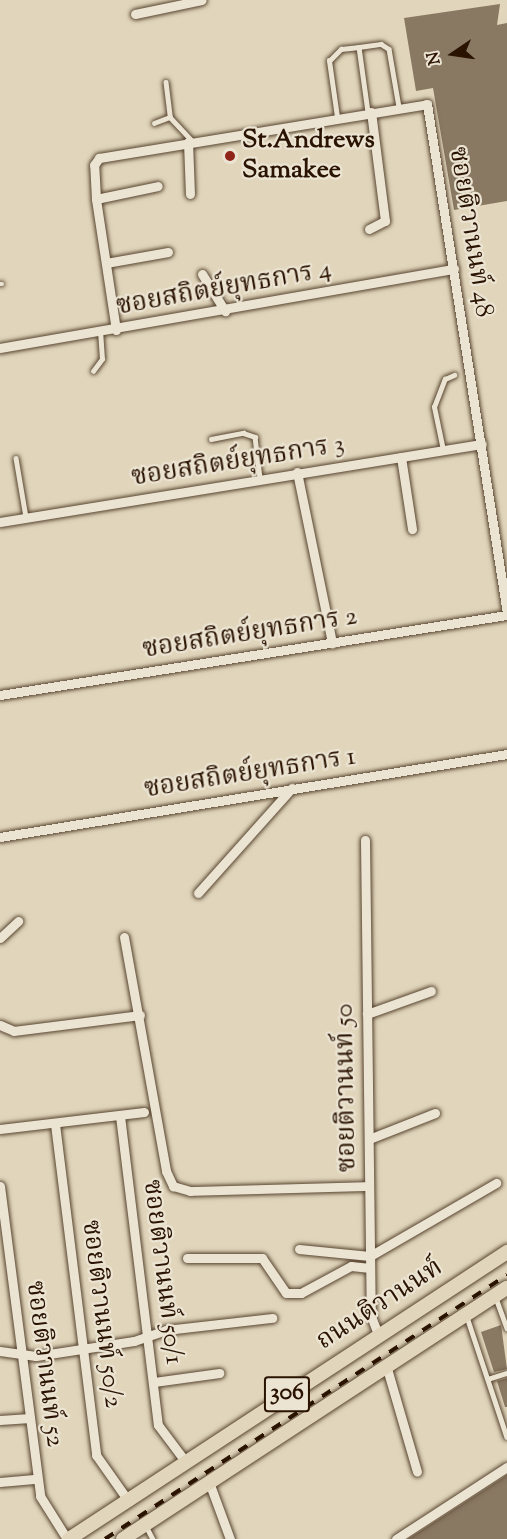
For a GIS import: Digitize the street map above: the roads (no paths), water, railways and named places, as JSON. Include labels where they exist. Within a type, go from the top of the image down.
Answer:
[{"type":"main road","name":"ถนนติวานนท์","points":[[68,1539],[378,1334],[507,1252]]},
{"type":"main road","name":"ถนนติวานนท์","points":[[123,1539],[501,1291]]},
{"type":"street","points":[[135,14],[202,0]]},
{"type":"street","name":"ซอยติวานนท์ 48","points":[[399,107],[429,106],[507,614]]},
{"type":"street","points":[[116,330],[96,199],[94,165],[106,154],[399,107]]},
{"type":"street","points":[[369,112],[386,221],[369,229]]},
{"type":"street","points":[[190,142],[190,194]]},
{"type":"street","points":[[96,199],[158,186]]},
{"type":"street","points":[[106,263],[168,252]]},
{"type":"street","name":"ซอยสถิตย์ยุทธการ 4","points":[[0,348],[116,330],[454,269]]},
{"type":"street","points":[[202,274],[225,311]]},
{"type":"street","name":"ซอยสถิตย์ยุทธการ 3","points":[[0,522],[297,472],[482,444]]},
{"type":"street","points":[[400,457],[412,529]]},
{"type":"street","points":[[297,472],[332,643]]},
{"type":"street","name":"ซอยสถิตย์ยุทธการ 2","points":[[0,695],[507,614]]},
{"type":"street","name":"ซอยสถิตย์ยุทธการ 1","points":[[0,837],[507,754]]},
{"type":"street","points":[[198,893],[292,788]]},
{"type":"street","name":"ซอยติวานนท์ 50","points":[[365,840],[371,1316],[378,1334]]},
{"type":"street","points":[[0,938],[18,921]]},
{"type":"street","points":[[124,937],[140,1015],[166,1171],[173,1186],[190,1191],[369,1186]]},
{"type":"street","points":[[366,1014],[431,991]]},
{"type":"street","points":[[0,1025],[14,1031],[140,1015]]},
{"type":"street","points":[[0,1129],[144,1112]]},
{"type":"street","points":[[369,1139],[435,1113]]},
{"type":"street","name":"ซอยติวานนท์ 50/1","points":[[120,1116],[150,1334],[158,1425],[185,1461]]},
{"type":"street","name":"ซอยติวานนท์ 50/2","points":[[55,1124],[86,1348],[96,1455],[127,1499]]},
{"type":"street","points":[[299,1249],[370,1256],[496,1183]]},
{"type":"street","name":"ซอยติวานนท์ 52","points":[[0,1186],[23,1353],[37,1479],[46,1510],[68,1539]]},
{"type":"street","points":[[187,1258],[262,1258],[286,1293],[301,1293],[351,1266],[370,1268]]},
{"type":"street","points":[[0,1351],[23,1353],[86,1348],[150,1334],[272,1318]]},
{"type":"street","points":[[386,1365],[417,1473]]},
{"type":"street","points":[[154,1382],[219,1373]]},
{"type":"street","points":[[0,1420],[30,1418]]},
{"type":"street","points":[[396,1539],[507,1467]]},
{"type":"street","points":[[0,1482],[37,1479]]},
{"type":"street","points":[[209,1482],[230,1539]]},
{"type":"lane","points":[[337,117],[329,61],[341,50],[359,46],[381,44],[389,49],[399,107]]},
{"type":"lane","points":[[359,46],[369,112]]},
{"type":"lane","points":[[166,82],[170,117],[190,142]]},
{"type":"lane","points":[[154,123],[170,117]]},
{"type":"lane","points":[[93,371],[102,359],[100,332]]},
{"type":"lane","points":[[443,450],[434,406],[445,379],[454,375]]},
{"type":"lane","points":[[211,440],[243,433],[255,437],[260,478]]},
{"type":"lane","points":[[16,458],[26,517]]},
{"type":"lane","points":[[501,1291],[507,1328]]},
{"type":"lane","points":[[466,1314],[507,1437]]},
{"type":"lane","points":[[488,1379],[507,1373]]},
{"type":"lane","points":[[145,1524],[153,1539]]},
{"type":"railway","points":[[105,1539],[507,1275]]},
{"type":"place","name":"St.Andrews Samakee","points":[[230,156]]}]
